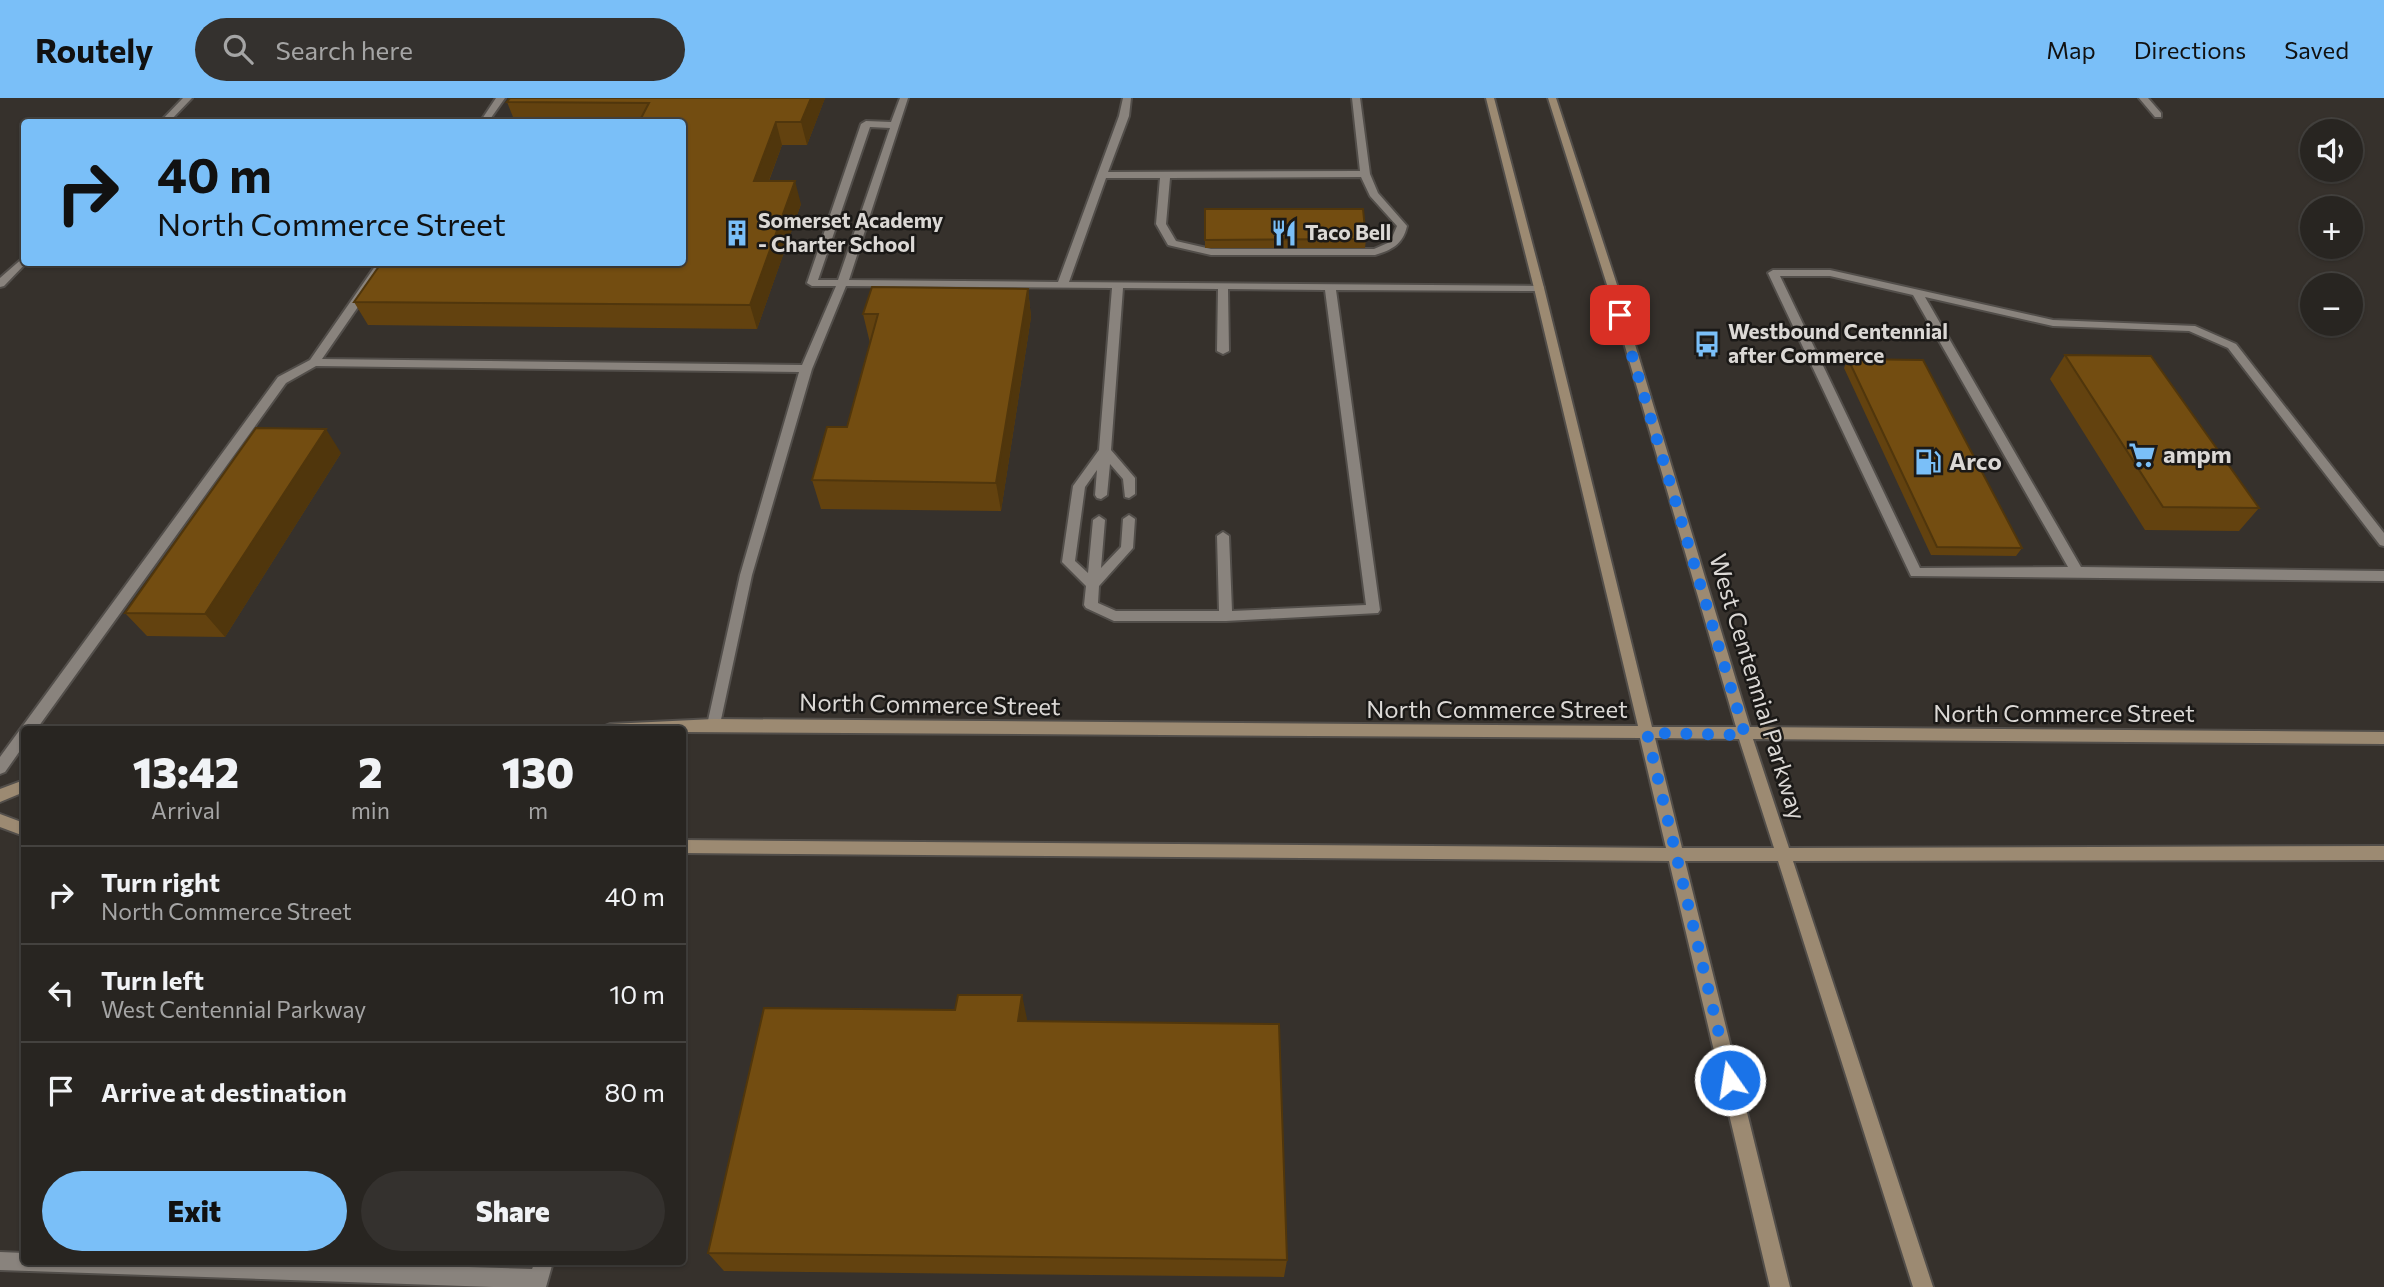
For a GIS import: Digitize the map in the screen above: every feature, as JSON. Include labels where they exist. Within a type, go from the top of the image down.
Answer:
[{"type":"main road","points":[[1490,98],[1539,288],[1780,1287]]},
{"type":"main road","name":"West Centennial Parkway","points":[[1552,98],[1606,268],[1745,735],[1923,1287]]},
{"type":"main road","name":"North Commerce Street","points":[[686,726],[2384,738]]},
{"type":"main road","points":[[0,796],[21,787]]},
{"type":"main road","points":[[0,820],[21,830]]},
{"type":"main road","points":[[686,846],[1092,853],[1784,856],[2384,853]]},
{"type":"street","points":[[166,119],[188,98]]},
{"type":"street","points":[[486,119],[501,98]]},
{"type":"street","points":[[714,725],[746,575],[806,369],[842,284],[904,98]]},
{"type":"street","points":[[1063,283],[1124,116],[1127,98]]},
{"type":"street","points":[[1165,174],[1161,224],[1171,243],[1211,252],[1375,252],[1392,246],[1400,238],[1402,226],[1373,194],[1365,174],[1356,98]]},
{"type":"street","points":[[2143,98],[2158,115]]},
{"type":"street","points":[[895,125],[866,124],[812,283],[1539,288]]},
{"type":"street","points":[[1103,175],[1365,174]]},
{"type":"street","points":[[0,284],[21,263]]},
{"type":"street","points":[[31,726],[282,380],[314,362],[381,266]]},
{"type":"street","points":[[2384,542],[2232,346],[2191,328],[2053,323],[1830,273],[1773,273],[1916,573],[2384,576]]},
{"type":"street","points":[[1101,495],[1118,284]]},
{"type":"street","points":[[1223,285],[1223,351]]},
{"type":"street","points":[[1098,520],[1091,605],[1114,616],[1226,616],[1373,610],[1330,286]]},
{"type":"street","points":[[1917,293],[2077,572]]},
{"type":"street","points":[[314,362],[806,369]]},
{"type":"street","points":[[1105,451],[1129,478],[1129,494]]},
{"type":"street","points":[[1093,586],[1068,562],[1079,486],[1105,451]]},
{"type":"street","points":[[1093,586],[1127,548],[1129,519]]},
{"type":"street","points":[[1223,536],[1226,616]]},
{"type":"street","points":[[0,768],[21,738]]},
{"type":"street","points":[[0,1261],[21,1262]]},
{"type":"street","points":[[137,1265],[539,1276]]},
{"type":"building","name":"Somerset Academy - Charter School","points":[[510,98],[811,98],[801,122],[776,122],[754,181],[795,181],[750,305],[354,302],[379,266],[686,266],[686,119],[641,119],[649,103],[507,102]]},
{"type":"building","name":"Taco Bell","points":[[1205,209],[1363,209],[1366,239],[1205,240]]},
{"type":"building","points":[[872,287],[1028,289],[996,483],[812,480],[827,427],[847,427],[878,314],[863,314]]},
{"type":"building","points":[[2065,355],[2151,356],[2259,508],[2163,507]]},
{"type":"building","name":"Arco","points":[[1848,359],[1923,360],[2022,548],[1937,547]]},
{"type":"building","points":[[256,428],[326,429],[205,614],[125,613]]},
{"type":"building","points":[[958,995],[1022,995],[1018,1021],[1279,1024],[1287,1260],[708,1253],[764,1008],[955,1010]]},
{"type":"place","name":"Somerset Academy - Charter School","points":[[737,233]]},
{"type":"place","name":"Taco Bell","points":[[1284,233]]},
{"type":"place","name":"Westbound Centennial after Commerce","points":[[1707,344]]},
{"type":"place","name":"ampm","points":[[2142,455]]},
{"type":"place","name":"Arco","points":[[1928,462]]},
{"type":"route","points":[[1620,315],[1745,735],[1647,733],[1730,1080]]}]
